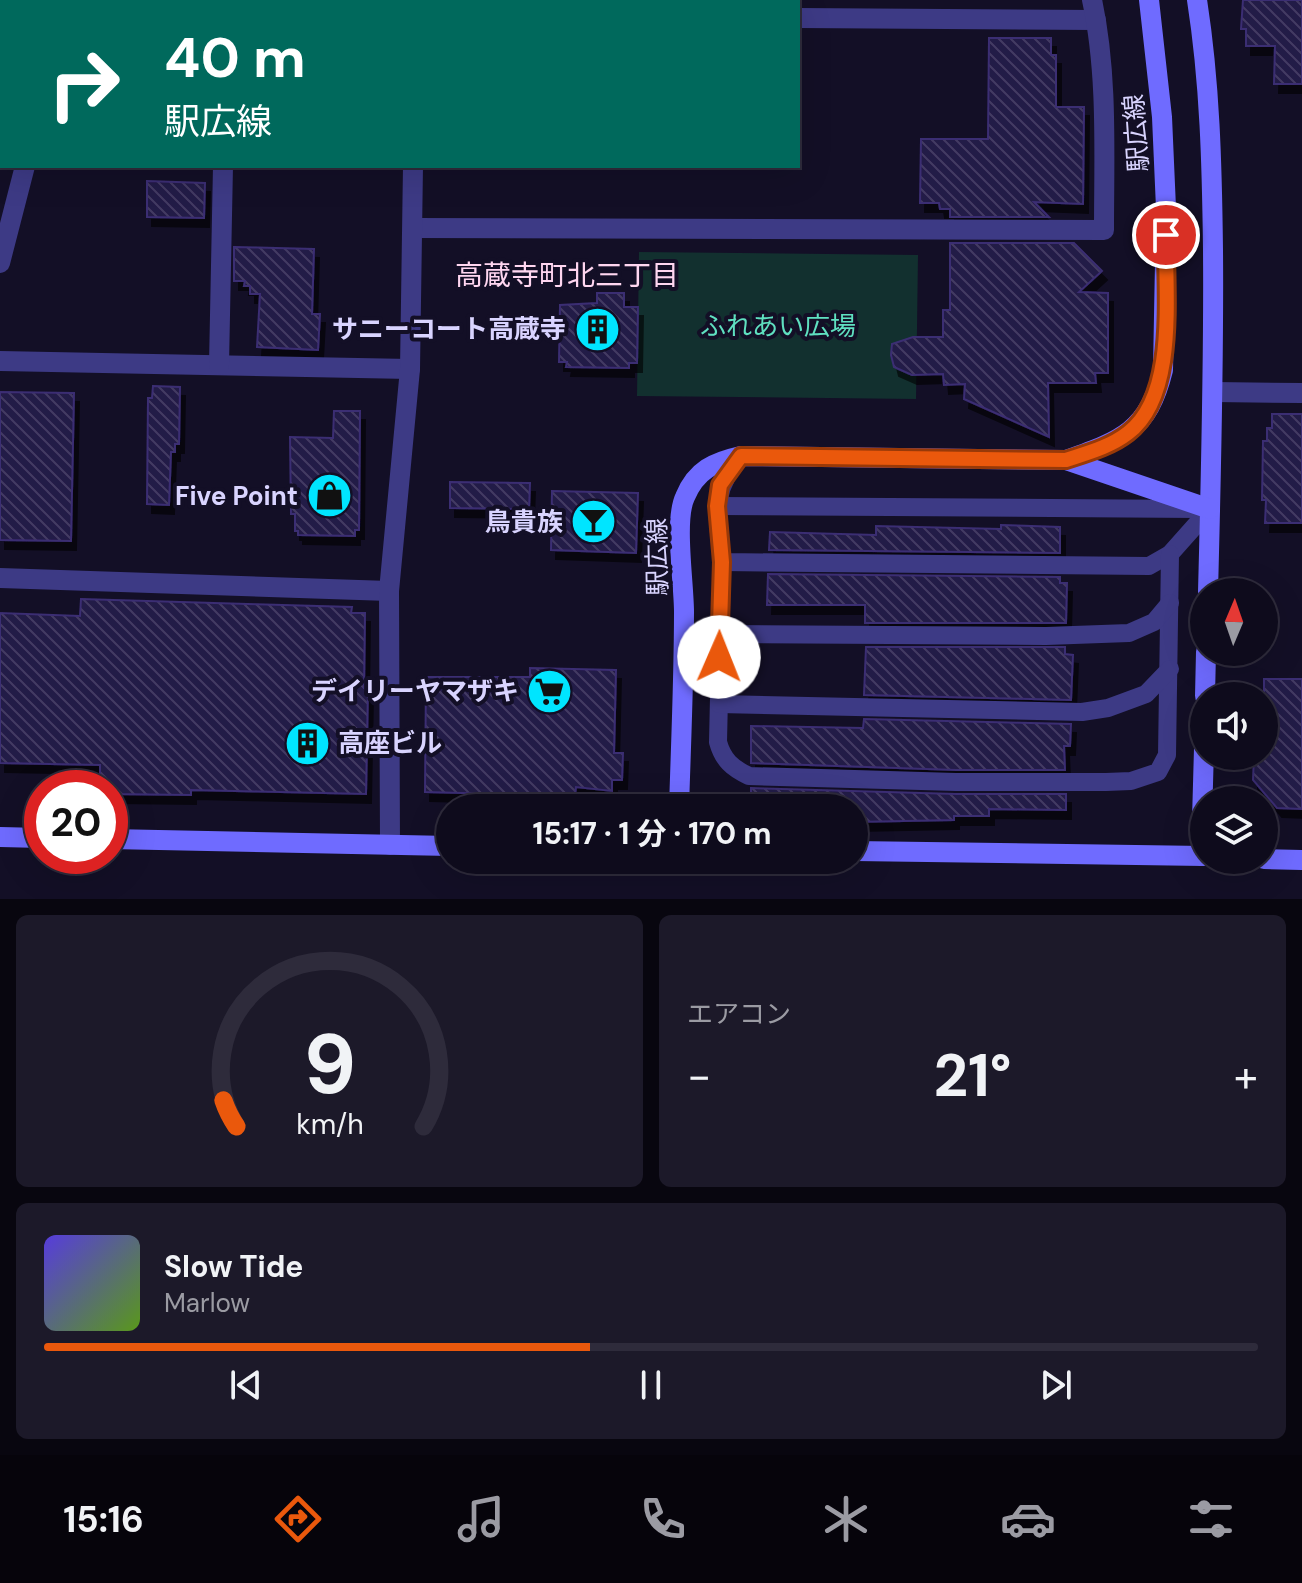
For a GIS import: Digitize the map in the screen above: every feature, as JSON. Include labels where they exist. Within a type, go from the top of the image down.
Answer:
[{"type":"street","name":"駅広線","points":[[679,794],[684,612],[680,522],[683,500],[702,470],[719,461],[741,456],[1066,460],[1104,447],[1128,434],[1145,417],[1156,396],[1163,370],[1166,208],[1162,117],[1149,0]]},
{"type":"street","points":[[1197,0],[1206,56],[1212,166],[1214,392],[1208,578]]},
{"type":"street","points":[[413,228],[1104,230],[1104,128],[1094,10],[800,18]]},
{"type":"street","points":[[0,263],[24,168]]},
{"type":"street","points":[[219,365],[223,168]]},
{"type":"street","points":[[390,845],[389,591],[410,369],[413,168]]},
{"type":"street","points":[[0,361],[410,369]]},
{"type":"street","points":[[1214,392],[1302,393]]},
{"type":"street","points":[[1066,460],[1210,509]]},
{"type":"street","points":[[0,578],[389,591]]},
{"type":"street","points":[[0,837],[24,838]]},
{"type":"street","points":[[128,839],[436,846]]},
{"type":"street","points":[[868,851],[1190,856]]},
{"type":"street","points":[[1278,859],[1302,860]]},
{"type":"lane","points":[[741,456],[720,485],[717,506],[722,562],[718,742],[722,756],[735,769],[749,776],[956,782],[1131,781],[1158,772],[1167,755],[1170,554]]},
{"type":"lane","points":[[717,506],[1210,509]]},
{"type":"lane","points":[[722,562],[1149,566],[1170,554],[1210,509]]},
{"type":"lane","points":[[720,634],[1046,636],[1129,633],[1154,622],[1170,603]]},
{"type":"lane","points":[[719,704],[1082,712],[1108,708],[1146,694],[1170,669]]},
{"type":"green space","name":"ふれあい広場","points":[[639,252],[918,255],[916,399],[637,396]]},
{"type":"building","points":[[1243,0],[1302,0],[1302,84],[1274,84],[1275,46],[1246,46],[1246,29],[1241,29]]},
{"type":"building","points":[[989,38],[1051,38],[1051,55],[1056,55],[1056,107],[1084,107],[1083,204],[1034,202],[1049,217],[950,217],[950,209],[940,209],[939,203],[920,203],[921,139],[988,139]]},
{"type":"building","points":[[147,181],[205,183],[204,218],[147,217]]},
{"type":"building","points":[[950,243],[1074,243],[1102,271],[1079,292],[1108,293],[1108,373],[1095,373],[1096,383],[1048,383],[1049,437],[964,399],[965,384],[944,385],[943,374],[912,375],[894,367],[892,344],[913,337],[943,337],[943,310],[950,310]]},
{"type":"building","points":[[234,247],[314,249],[312,314],[320,314],[318,350],[257,347],[260,294],[250,294],[250,286],[244,286],[245,281],[234,281]]},
{"type":"building","name":"サニーコート高蔵寺","points":[[597,293],[624,293],[624,307],[638,307],[637,363],[629,363],[629,368],[566,367],[567,362],[559,362],[560,305],[597,303]]},
{"type":"building","points":[[153,386],[180,387],[179,444],[175,444],[175,452],[171,452],[169,505],[147,504],[148,398],[152,398]]},
{"type":"building","points":[[0,392],[74,393],[71,541],[0,540]]},
{"type":"building","points":[[334,411],[360,411],[359,530],[355,530],[355,536],[298,535],[295,531],[295,514],[291,514],[290,437],[333,438]]},
{"type":"building","points":[[1272,414],[1302,414],[1302,523],[1265,523],[1266,500],[1262,500],[1263,441],[1267,441],[1267,428],[1272,428]]},
{"type":"building","points":[[450,482],[530,483],[529,509],[450,508]]},
{"type":"building","name":"鳥貴族","points":[[552,491],[638,493],[636,553],[551,550]]},
{"type":"building","points":[[1001,525],[1060,527],[1060,553],[769,550],[770,532],[876,535],[876,526],[1001,529]]},
{"type":"building","points":[[768,574],[1060,577],[1060,583],[1067,583],[1066,623],[865,623],[865,605],[767,605]]},
{"type":"building","points":[[81,599],[352,607],[351,613],[365,613],[364,688],[368,688],[366,794],[191,790],[191,795],[128,794],[128,770],[100,770],[100,765],[0,763],[0,613],[80,616]]},
{"type":"building","points":[[866,647],[1065,647],[1065,654],[1073,655],[1071,700],[864,695]]},
{"type":"building","points":[[530,668],[616,670],[614,753],[623,753],[622,780],[612,780],[612,791],[576,787],[575,794],[425,792],[426,677],[530,677]]},
{"type":"building","points":[[1264,679],[1302,679],[1302,809],[1278,808],[1278,786],[1258,786],[1253,780],[1253,770],[1278,770],[1278,682],[1264,682]]},
{"type":"building","points":[[864,719],[1071,724],[1070,746],[1064,746],[1065,770],[956,770],[751,763],[751,726],[863,728]]},
{"type":"building","points":[[751,788],[1066,794],[1066,810],[989,809],[989,816],[954,816],[954,820],[868,822],[868,794],[751,794]]},
{"type":"place","name":"サニーコート高蔵寺","points":[[597,329]]},
{"type":"place","name":"Five Point","points":[[329,496]]},
{"type":"place","name":"鳥貴族","points":[[594,522]]},
{"type":"place","name":"デイリーヤマザキ","points":[[550,691]]},
{"type":"place","name":"高座ビル","points":[[307,743]]},
{"type":"district","name":"高蔵寺町北三丁目","points":[[567,275]]},
{"type":"route","points":[[719,657],[722,562],[717,506],[720,485],[741,456],[1066,460],[1104,447],[1128,434],[1145,417],[1156,396],[1163,370],[1166,235]]}]
